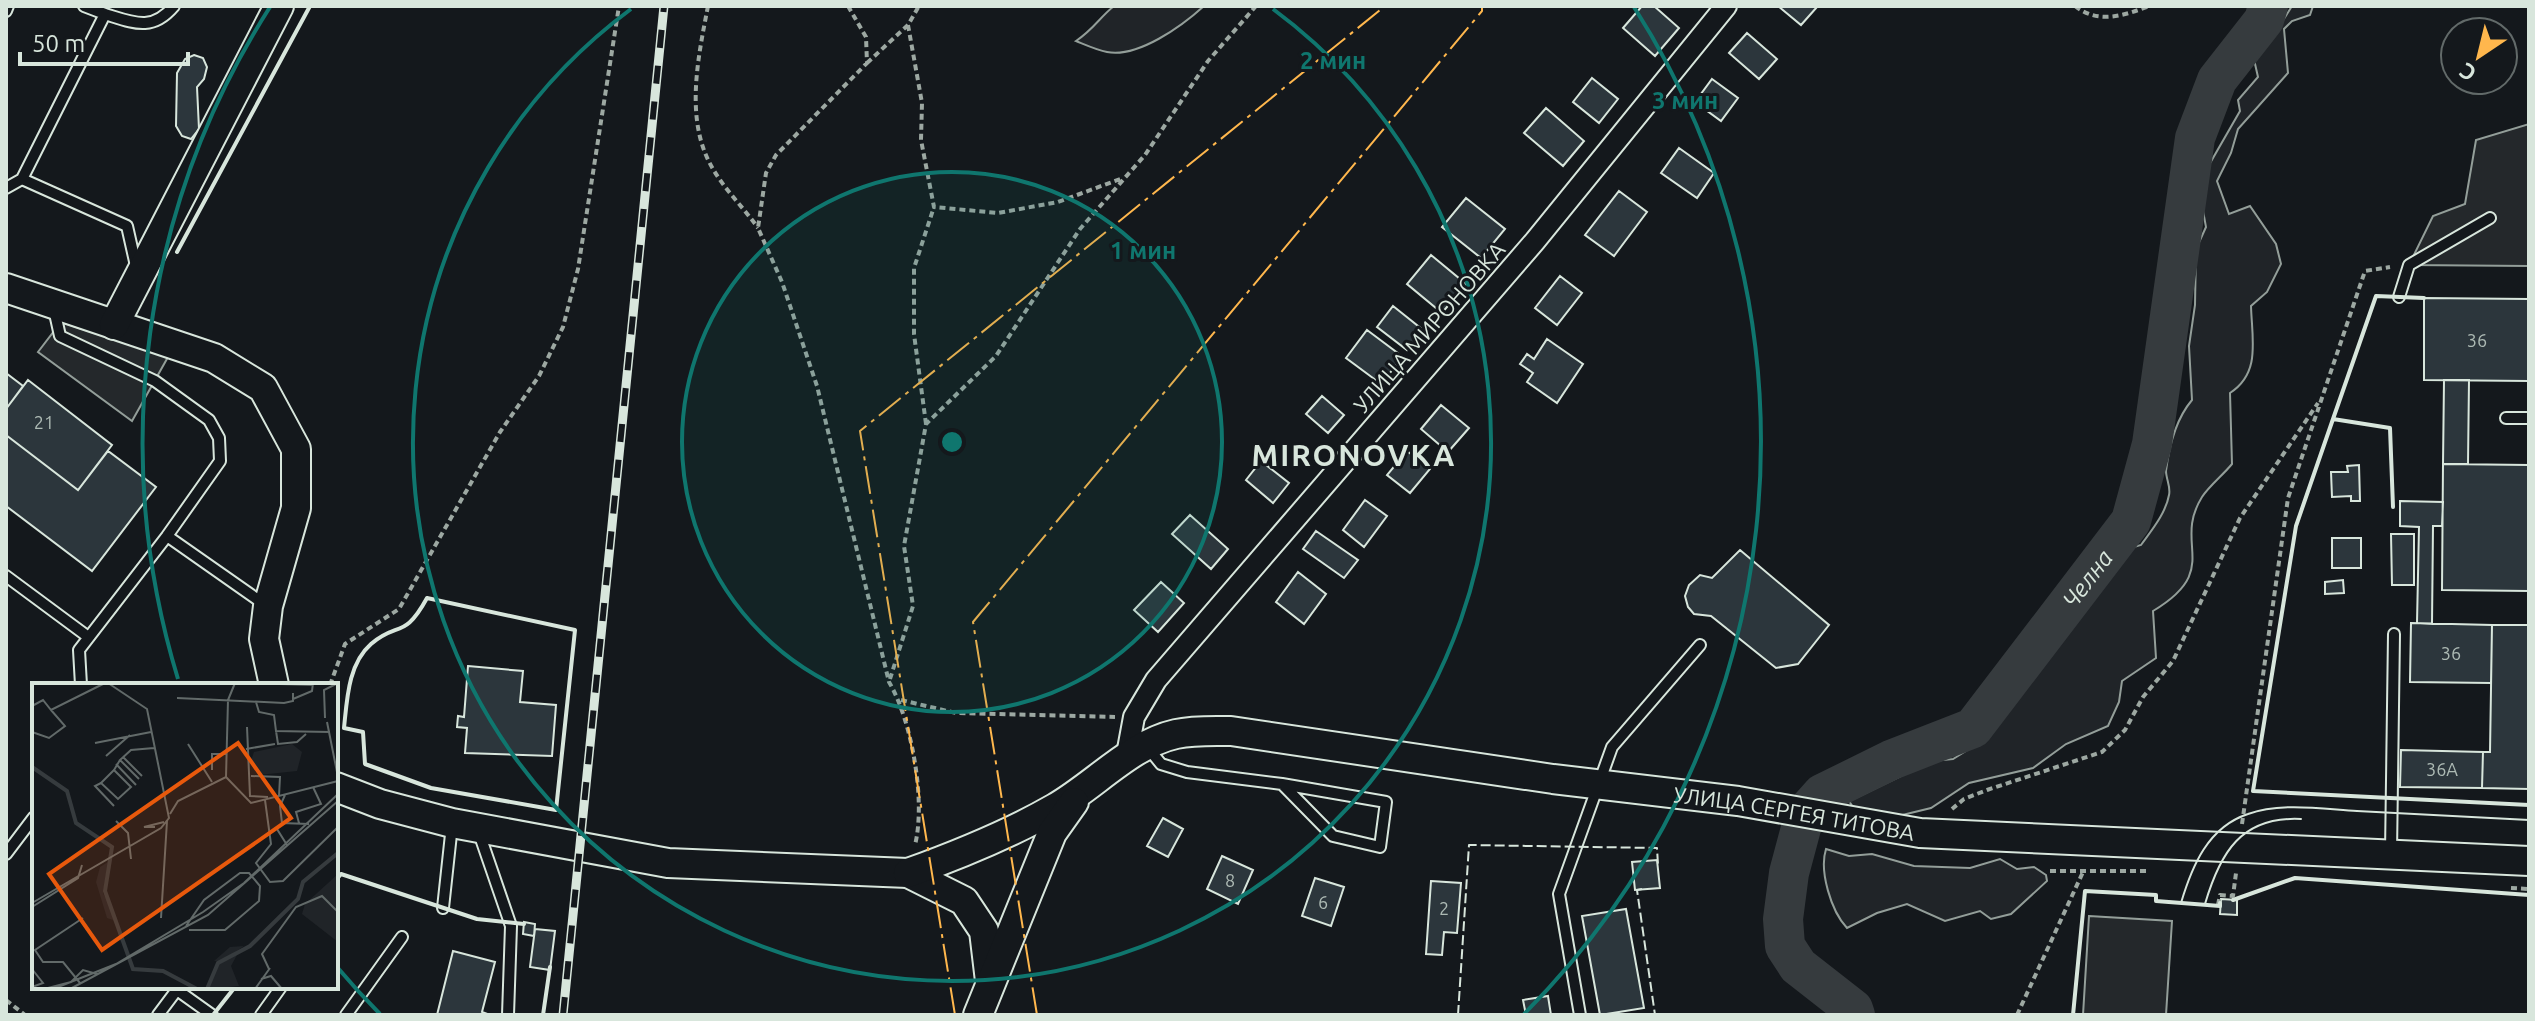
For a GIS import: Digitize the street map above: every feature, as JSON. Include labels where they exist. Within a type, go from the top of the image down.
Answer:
[{"type":"street","points":[[114,325],[279,6]]},
{"type":"street","name":"УЛИЦА МИРОНОВКА","points":[[1137,753],[1134,717],[1156,680],[1535,241],[1726,6]]},
{"type":"street","points":[[6,288],[214,358],[263,388],[296,449],[296,508],[268,606],[264,639],[274,683]]},
{"type":"street","name":"УЛИЦА СЕРГЕЯ ТИТОВА","points":[[1082,792],[1137,753],[1174,735],[1231,731],[1738,801],[1924,833],[2529,861]]},
{"type":"street","points":[[338,788],[380,804],[465,826],[668,863],[908,873],[964,901],[984,931],[990,981]]},
{"type":"street","points":[[908,873],[1015,829],[1082,792]]},
{"type":"street","points":[[978,1015],[1052,833],[1082,792]]},
{"type":"lane","points":[[84,6],[145,27],[159,21],[174,6]]},
{"type":"lane","points":[[6,188],[22,179],[105,14]]},
{"type":"lane","points":[[22,179],[127,226],[139,276]]},
{"type":"lane","points":[[2399,297],[2409,265],[2490,218]]},
{"type":"lane","points":[[53,305],[60,336],[155,381],[209,420],[219,438],[220,461],[79,650],[81,683]]},
{"type":"lane","points":[[2506,418],[2529,418]]},
{"type":"lane","points":[[167,536],[268,606]]},
{"type":"lane","points":[[6,576],[87,636]]},
{"type":"lane","points":[[2391,855],[2394,634]]},
{"type":"lane","points":[[1580,1015],[1559,894],[1612,747],[1700,645]]},
{"type":"lane","points":[[1137,753],[1161,764],[1282,784],[1386,802],[1380,847],[1333,836],[1282,784]]},
{"type":"lane","points":[[6,854],[32,820]]},
{"type":"lane","points":[[443,908],[465,826]]},
{"type":"lane","points":[[465,826],[511,926],[508,1015]]},
{"type":"lane","points":[[346,1015],[402,937]]},
{"type":"lane","points":[[158,1015],[177,989]]},
{"type":"lane","points":[[179,989],[212,1015]]},
{"type":"lane","points":[[261,1015],[280,989]]},
{"type":"path","points":[[331,683],[345,644],[399,609],[500,432],[539,376],[563,327],[578,269],[619,6]]},
{"type":"path","points":[[708,6],[699,51],[696,123],[712,168],[758,228],[782,282],[817,386],[889,682],[900,700],[914,763],[921,823],[908,873]]},
{"type":"path","points":[[848,6],[866,37],[867,63]]},
{"type":"path","points":[[758,228],[766,173],[776,155],[908,25],[919,6]]},
{"type":"path","points":[[926,424],[996,356],[1080,229],[1125,177],[1208,61],[1256,6]]},
{"type":"path","points":[[2075,6],[2087,15],[2115,18],[2150,6]]},
{"type":"path","points":[[889,682],[913,606],[904,546],[926,424],[914,334],[914,268],[934,207],[921,140],[922,103],[908,25]]},
{"type":"path","points":[[934,207],[998,213],[1058,202],[1125,177]]},
{"type":"path","points":[[2218,905],[2220,895],[2233,896],[2288,498],[2365,271],[2409,265]]},
{"type":"path","points":[[1924,833],[1964,799],[2102,752],[2125,730],[2143,697],[2173,661],[2240,518],[2322,397]]},
{"type":"path","points":[[900,700],[956,713],[1134,717]]},
{"type":"path","points":[[2017,1015],[2083,872]]},
{"type":"path","points":[[6,1000],[25,1015]]},
{"type":"shaded area","points":[[1114,6],[1204,6],[1159,39],[1132,50],[1107,52],[1076,41]]},
{"type":"shaded area","points":[[2292,6],[2313,6],[2310,15],[2292,21],[2284,29],[2288,73],[2238,129],[2231,153],[2217,181],[2229,214],[2250,206],[2276,244],[2281,264],[2267,292],[2251,306],[2251,366],[2240,385],[2230,393],[2232,464],[2205,493],[2194,514],[2191,569],[2186,582],[2174,596],[2153,611],[2156,658],[2122,681],[2119,702],[2108,726],[2066,744],[2033,768],[1969,783],[1931,808],[1890,818],[1860,818],[1849,801],[1932,761],[1953,759],[1980,742],[2014,695],[2071,629],[2120,551],[2141,545],[2161,515],[2169,492],[2166,471],[2171,443],[2192,400],[2189,346],[2195,305],[2196,249],[2206,227],[2200,194],[2209,165],[2240,111],[2238,100],[2258,77],[2253,55],[2277,30]]},
{"type":"shaded area","points":[[2529,124],[2529,266],[2409,265],[2433,216],[2465,204],[2476,140]]},
{"type":"shaded area","points":[[61,322],[168,357],[132,421],[38,352]]},
{"type":"shaded area","points":[[1826,849],[1849,856],[1872,854],[1914,866],[1970,868],[2000,859],[2017,869],[2034,867],[2046,875],[2047,881],[2011,914],[1991,919],[1980,911],[1945,921],[1907,904],[1877,913],[1847,928],[1836,912],[1828,890],[1824,868]]},
{"type":"shaded area","points":[[2089,916],[2172,921],[2166,1015],[2083,1015]]},
{"type":"building","points":[[1642,6],[1654,6],[1679,28],[1655,56],[1623,28]]},
{"type":"building","points":[[1778,6],[1816,6],[1817,7],[1801,25]]},
{"type":"building","points":[[1747,33],[1777,59],[1759,79],[1729,53]]},
{"type":"building","points":[[194,55],[203,58],[207,67],[204,79],[197,87],[199,129],[191,139],[182,136],[176,126],[177,73],[185,59]]},
{"type":"building","points":[[1592,78],[1618,99],[1599,123],[1573,102]]},
{"type":"building","points":[[1712,79],[1738,98],[1721,121],[1695,102]]},
{"type":"building","points":[[1546,108],[1584,141],[1563,166],[1524,133]]},
{"type":"building","points":[[1679,148],[1714,173],[1697,198],[1661,173]]},
{"type":"building","points":[[1619,191],[1647,212],[1614,256],[1585,235]]},
{"type":"building","points":[[1466,198],[1505,229],[1481,258],[1442,227]]},
{"type":"building","points":[[1431,255],[1466,284],[1442,313],[1407,284]]},
{"type":"building","points":[[1560,276],[1582,293],[1557,325],[1535,308]]},
{"type":"building","points":[[2424,298],[2529,299],[2529,381],[2424,380]]},
{"type":"building","points":[[1393,306],[1423,330],[1407,350],[1377,327]]},
{"type":"building","points":[[1367,330],[1403,357],[1381,384],[1346,358]]},
{"type":"building","points":[[1547,339],[1583,364],[1557,403],[1527,382],[1533,373],[1520,364],[1527,354],[1534,359]]},
{"type":"building","points":[[6,373],[23,386],[6,409]]},
{"type":"building","points":[[28,380],[112,445],[78,490],[6,435],[6,409]]},
{"type":"building","points":[[2444,380],[2469,380],[2468,464],[2443,464]]},
{"type":"building","points":[[1322,396],[1344,415],[1328,433],[1306,414]]},
{"type":"building","points":[[1441,405],[1469,428],[1448,452],[1421,429]]},
{"type":"building","points":[[6,435],[78,490],[108,451],[156,487],[92,571],[6,506]]},
{"type":"building","points":[[1407,451],[1430,469],[1410,493],[1387,475]]},
{"type":"building","points":[[1261,461],[1289,483],[1273,503],[1246,480]]},
{"type":"building","points":[[2443,464],[2529,465],[2529,591],[2442,590]]},
{"type":"building","points":[[2359,465],[2360,501],[2351,501],[2351,496],[2332,497],[2331,472],[2348,472],[2347,466]]},
{"type":"building","points":[[1365,500],[1387,516],[1364,547],[1343,530]]},
{"type":"building","points":[[2400,501],[2443,502],[2442,526],[2433,526],[2432,624],[2417,623],[2419,527],[2400,526]]},
{"type":"building","points":[[1190,515],[1228,549],[1211,569],[1172,534]]},
{"type":"building","points":[[1316,531],[1358,560],[1344,578],[1303,549]]},
{"type":"building","points":[[2391,534],[2414,534],[2414,585],[2392,585]]},
{"type":"building","points":[[2332,538],[2361,538],[2361,568],[2332,568]]},
{"type":"building","points":[[1740,550],[1829,625],[1798,664],[1776,668],[1711,616],[1694,614],[1688,607],[1685,596],[1689,585],[1700,575],[1712,578]]},
{"type":"building","points":[[1298,572],[1326,594],[1304,624],[1276,602]]},
{"type":"building","points":[[2343,580],[2344,593],[2325,594],[2325,582]]},
{"type":"building","points":[[1161,582],[1184,603],[1158,632],[1134,610]]},
{"type":"building","points":[[2411,623],[2492,625],[2491,683],[2410,682]]},
{"type":"building","points":[[2492,625],[2529,625],[2529,789],[2482,788],[2483,752],[2490,752]]},
{"type":"building","points":[[468,666],[523,671],[520,702],[556,705],[552,756],[465,753],[467,728],[457,727],[458,716],[464,717]]},
{"type":"building","points":[[2401,750],[2483,752],[2482,788],[2400,787]]},
{"type":"building","points":[[1163,818],[1183,829],[1168,857],[1147,846]]},
{"type":"building","points":[[1222,856],[1253,870],[1238,904],[1207,889]]},
{"type":"building","points":[[1657,860],[1660,888],[1635,890],[1632,862]]},
{"type":"building","points":[[1315,878],[1344,887],[1331,926],[1302,916]]},
{"type":"building","points":[[1431,881],[1461,883],[1457,933],[1444,932],[1442,955],[1426,954]]},
{"type":"building","points":[[2221,899],[2237,900],[2237,915],[2220,914]]},
{"type":"building","points":[[1626,909],[1644,1008],[1600,1015],[1582,916]]},
{"type":"building","points":[[524,922],[535,924],[534,936],[523,934]]},
{"type":"building","points":[[535,929],[555,931],[550,970],[530,967]]},
{"type":"building","points":[[453,951],[495,962],[482,1012],[490,1015],[437,1015]]},
{"type":"building","points":[[1548,996],[1551,1015],[1526,1015],[1523,1000]]},
{"type":"waterway","name":"Челна","points":[[1855,1015],[1853,1009],[1798,966],[1785,946],[1783,919],[1789,873],[1805,813],[1822,794],[1891,760],[1973,728],[2131,521],[2152,444],[2195,138],[2217,80],[2264,20],[2268,6]]},
{"type":"tram line","points":[[2181,903],[2196,862],[2212,838],[2234,820],[2261,810],[2302,807],[2529,820]]},
{"type":"tram line","points":[[2205,904],[2218,869],[2236,841],[2263,824],[2301,819]]},
{"type":"railway","points":[[563,1015],[664,6]]},
{"type":"fence","points":[[1458,1015],[1469,845],[1657,848],[1658,865]]},
{"type":"fence","points":[[1642,889],[1637,890],[1655,1015]]},
{"type":"wall","points":[[177,252],[310,6]]},
{"type":"wall","points":[[2333,419],[2376,296],[2424,298]]},
{"type":"wall","points":[[2393,507],[2390,428],[2333,419],[2296,526],[2253,791],[2529,805]]},
{"type":"wall","points":[[427,598],[575,630],[556,810],[431,788],[365,764],[363,732],[344,728],[353,672],[363,652],[380,637],[412,620],[427,598]]},
{"type":"wall","points":[[338,878],[341,874],[477,919],[524,924]]},
{"type":"wall","points":[[2233,900],[2295,878],[2529,895]]},
{"type":"wall","points":[[2073,1015],[2085,891],[2156,895],[2156,901],[2220,906],[2220,903]]},
{"type":"wall","points":[[543,1015],[550,967]]},
{"type":"wall","points":[[213,1015],[233,989]]},
{"type":"power","points":[[955,1015],[860,431],[1385,6]]},
{"type":"power","points":[[1037,1015],[973,622],[1482,11],[1482,6]]},
{"type":"district","name":"MIRONOVKA","points":[[1354,455]]}]
